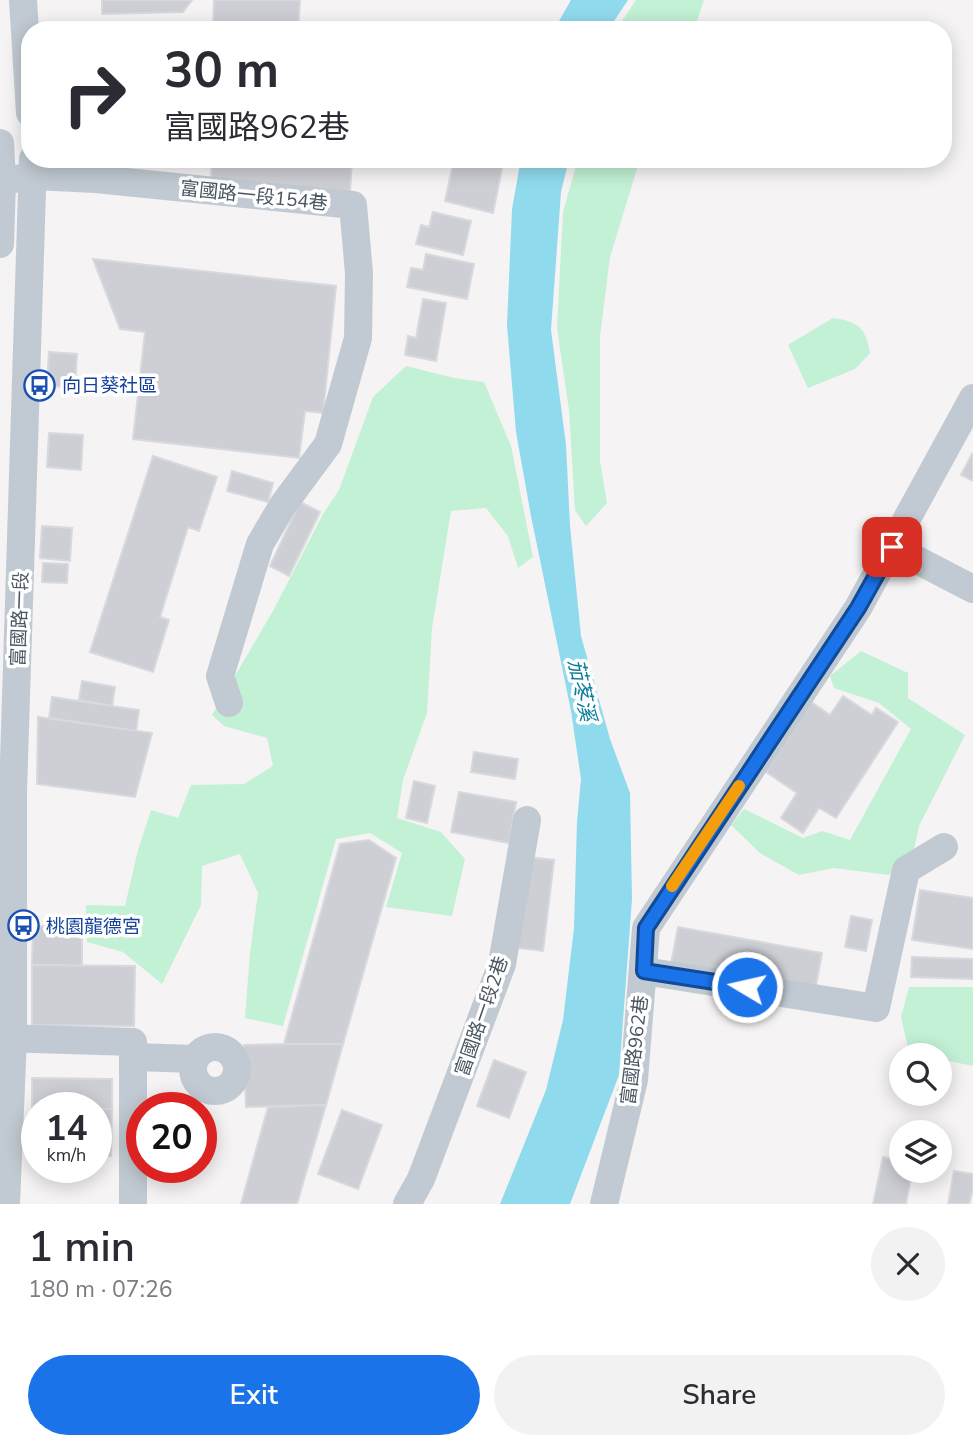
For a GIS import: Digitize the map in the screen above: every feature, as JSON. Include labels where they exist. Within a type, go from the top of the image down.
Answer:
[{"type":"street","points":[[23,0],[24,21]]},
{"type":"street","points":[[0,142],[0,244]]},
{"type":"street","name":"富國路一段154巷","points":[[2,181],[33,168],[96,179],[353,205],[359,273],[358,338],[328,444],[283,505],[260,544],[220,676],[229,703]]},
{"type":"street","name":"富國路一段","points":[[6,1204],[7,792],[33,168]]},
{"type":"street","name":"富國路962巷","points":[[604,1204],[634,1080],[646,928],[858,608],[973,398]]},
{"type":"street","points":[[892,547],[973,589]]},
{"type":"street","name":"富國路一段2巷","points":[[407,1204],[421,1179],[502,964],[527,820]]},
{"type":"street","points":[[644,971],[876,1008],[906,870],[944,847]]},
{"type":"street","points":[[6,1038],[133,1042],[133,1204]]},
{"type":"street","points":[[134,1057],[195,1059]]},
{"type":"green space","points":[[636,0],[704,0],[697,21],[622,21]]},
{"type":"green space","points":[[575,168],[637,168],[610,257],[600,336],[600,461],[607,503],[586,526],[575,510],[569,410],[557,328],[563,212]]},
{"type":"green space","points":[[833,318],[859,327],[866,337],[870,353],[855,369],[808,388],[788,345]]},
{"type":"green space","points":[[406,366],[454,378],[484,382],[511,446],[533,557],[518,568],[508,536],[486,508],[451,511],[432,628],[427,713],[403,780],[397,818],[441,832],[465,859],[452,916],[386,907],[402,853],[370,833],[336,839],[283,1026],[245,1018],[258,893],[240,854],[202,866],[201,905],[162,984],[123,952],[87,942],[86,905],[125,906],[151,810],[178,818],[191,785],[244,784],[273,766],[267,738],[224,726],[212,715],[273,611],[323,514],[339,490],[373,397]]},
{"type":"green space","points":[[861,651],[908,673],[908,698],[965,735],[919,826],[912,858],[889,875],[834,868],[799,875],[760,853],[731,825],[744,809],[803,838],[822,831],[850,840],[911,729],[879,703],[834,688],[830,676]]},
{"type":"green space","points":[[909,987],[973,987],[973,1066],[952,1062],[952,1043],[907,1043],[901,1017]]},
{"type":"water","points":[[571,0],[628,0],[614,21],[559,21]]},
{"type":"water","name":"茄苳溪","points":[[519,168],[567,168],[561,192],[551,330],[566,445],[570,526],[581,636],[610,739],[630,793],[632,899],[619,1075],[570,1204],[500,1204],[546,1090],[563,1020],[574,928],[581,779],[571,711],[516,432],[507,325],[512,209]]},
{"type":"building","points":[[102,0],[192,0],[183,12],[102,14]]},
{"type":"building","points":[[214,0],[300,0],[299,21],[213,21]]},
{"type":"building","points":[[212,168],[351,168],[350,192],[211,178]]},
{"type":"building","points":[[452,168],[502,168],[493,213],[445,201]]},
{"type":"building","points":[[433,212],[471,221],[463,255],[416,244],[421,225],[429,227]]},
{"type":"building","points":[[426,254],[474,264],[467,299],[407,287],[411,268],[423,270]]},
{"type":"building","points":[[93,259],[336,286],[323,413],[305,411],[299,458],[133,439],[145,332],[120,329]]},
{"type":"building","points":[[423,299],[446,303],[436,361],[405,355],[408,336],[416,338]]},
{"type":"building","points":[[49,352],[77,354],[75,387],[47,386]]},
{"type":"building","points":[[49,433],[83,435],[81,470],[47,467]]},
{"type":"building","points":[[973,455],[973,481],[961,475]]},
{"type":"building","points":[[153,456],[217,477],[199,531],[188,527],[160,617],[169,620],[153,672],[90,652]]},
{"type":"building","points":[[232,471],[273,483],[268,502],[227,491]]},
{"type":"building","points":[[300,502],[320,512],[289,576],[270,566]]},
{"type":"building","points":[[42,526],[72,528],[70,561],[40,558]]},
{"type":"building","points":[[43,563],[68,564],[67,583],[42,582]]},
{"type":"building","points":[[82,681],[115,687],[112,706],[79,700]]},
{"type":"building","points":[[843,696],[872,715],[876,708],[898,722],[836,818],[819,808],[803,833],[781,818],[797,793],[766,772],[811,702],[830,715]]},
{"type":"building","points":[[52,697],[139,710],[136,731],[49,718]]},
{"type":"building","points":[[38,717],[152,733],[135,797],[37,784]]},
{"type":"building","points":[[474,752],[518,759],[515,779],[471,772]]},
{"type":"building","points":[[414,781],[435,786],[427,823],[406,818]]},
{"type":"building","points":[[459,792],[516,802],[509,843],[451,832]]},
{"type":"building","points":[[369,840],[396,858],[343,1044],[284,1044],[340,844]]},
{"type":"building","points":[[528,857],[554,860],[543,951],[518,948]]},
{"type":"building","points":[[920,890],[973,898],[973,949],[912,940]]},
{"type":"building","points":[[851,916],[872,920],[866,951],[845,947]]},
{"type":"building","points":[[33,926],[82,927],[82,966],[32,965]]},
{"type":"building","points":[[678,927],[822,953],[815,991],[671,964]]},
{"type":"building","points":[[912,957],[973,959],[973,979],[911,977]]},
{"type":"building","points":[[32,965],[135,966],[134,1026],[32,1025]]},
{"type":"building","points":[[343,1044],[326,1105],[246,1107],[244,1045]]},
{"type":"building","points":[[494,1060],[526,1072],[509,1118],[477,1106]]},
{"type":"building","points":[[32,1078],[112,1079],[112,1092],[32,1092]]},
{"type":"building","points":[[326,1105],[297,1204],[241,1204],[268,1107]]},
{"type":"building","points":[[342,1110],[382,1125],[358,1189],[318,1174]]},
{"type":"building","points":[[883,1157],[889,1158],[889,1183],[910,1183],[906,1204],[873,1204]]},
{"type":"building","points":[[954,1171],[973,1174],[973,1190],[969,1204],[948,1204]]},
{"type":"slow traffic","points":[[672,886],[739,786]]},
{"type":"place","name":"向日葵社區","points":[[39,385]]},
{"type":"place","name":"桃園龍德宮","points":[[23,926]]},
{"type":"route","points":[[747,987],[644,971],[646,928],[858,608],[892,547]]}]
